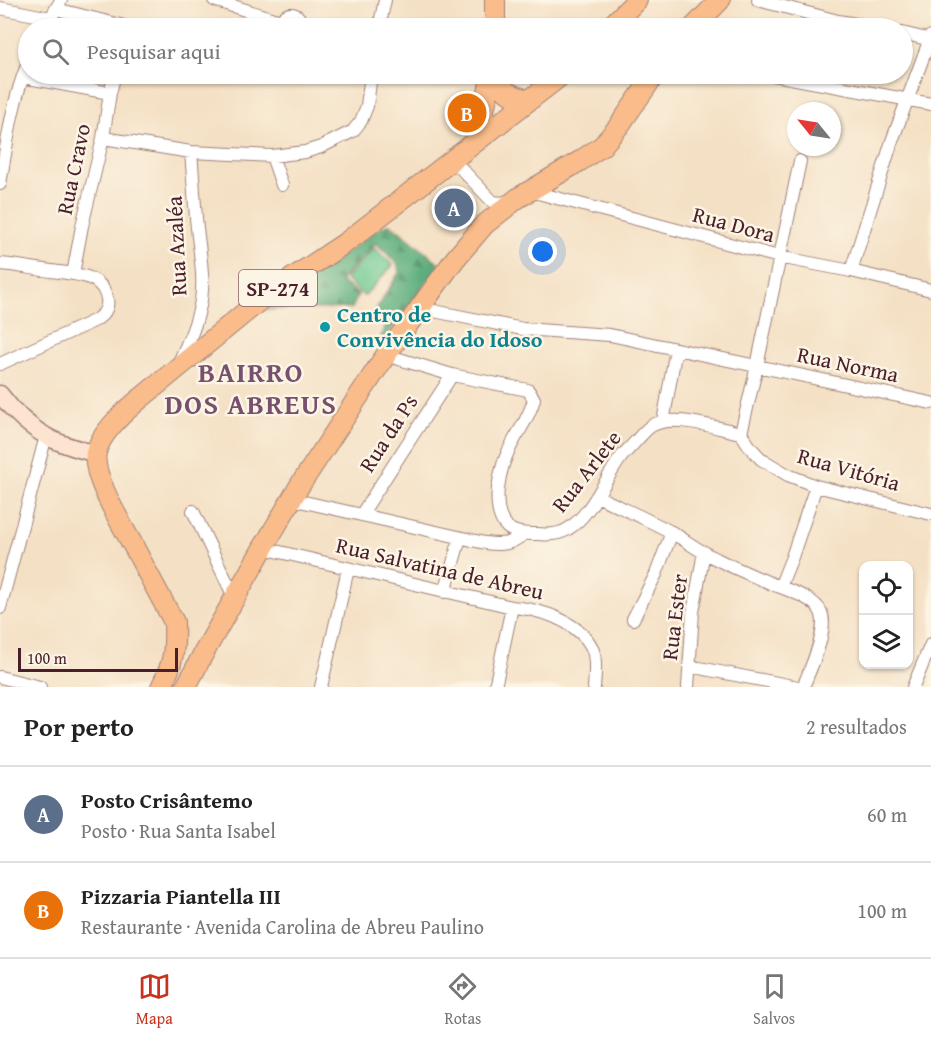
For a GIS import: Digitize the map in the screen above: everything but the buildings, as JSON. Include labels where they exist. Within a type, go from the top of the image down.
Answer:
[{"type":"main road","points":[[495,0],[495,18]]},
{"type":"main road","points":[[619,18],[637,0]]},
{"type":"main road","points":[[703,18],[720,0]]},
{"type":"main road","points":[[477,141],[491,84]]},
{"type":"main road","points":[[499,84],[507,93],[528,100]]},
{"type":"main road","name":"SP-274","points":[[96,454],[103,438],[117,419],[264,297],[348,241],[550,84]]},
{"type":"main road","points":[[186,687],[291,499],[386,355],[455,259],[484,225],[523,195],[602,146],[648,84]]},
{"type":"main road","points":[[96,454],[97,471],[106,494],[174,622],[185,651],[198,657],[202,655]]},
{"type":"main road","points":[[161,687],[170,671],[174,656],[174,622]]},
{"type":"street","points":[[214,0],[262,18]]},
{"type":"street","points":[[381,18],[385,0]]},
{"type":"street","points":[[758,0],[827,18]]},
{"type":"street","points":[[0,8],[76,18]]},
{"type":"street","points":[[284,18],[286,15],[293,14],[299,18]]},
{"type":"street","points":[[851,272],[879,179],[930,38],[913,35]]},
{"type":"street","points":[[0,184],[21,84]]},
{"type":"street","points":[[61,84],[110,93]]},
{"type":"street","name":"Rua Cravo","points":[[73,274],[112,84]]},
{"type":"street","points":[[103,138],[191,152],[272,156],[305,152],[353,131],[361,121],[367,106],[370,84]]},
{"type":"street","points":[[822,84],[931,104]]},
{"type":"street","name":"Rua Azaléa","points":[[177,369],[200,309],[202,285],[191,152]]},
{"type":"street","points":[[272,156],[282,185]]},
{"type":"street","points":[[453,160],[493,202],[502,203],[523,195]]},
{"type":"street","points":[[676,349],[663,422],[697,424],[741,434],[800,161]]},
{"type":"street","name":"Rua Dora","points":[[523,195],[538,193],[779,257],[931,290]]},
{"type":"street","points":[[484,225],[493,202]]},
{"type":"street","points":[[0,264],[90,278],[98,282],[108,301],[103,314],[96,320],[0,364]]},
{"type":"street","name":"Rua Norma","points":[[419,308],[523,329],[610,335],[931,403]]},
{"type":"street","points":[[386,355],[452,375],[528,390],[534,399],[531,409],[510,446],[498,485],[497,501],[504,525],[524,534]]},
{"type":"street","name":"Rua da Ps","points":[[361,515],[452,375]]},
{"type":"street","points":[[0,394],[27,422],[46,436],[96,454]]},
{"type":"street","name":"Rua Arlete","points":[[524,534],[554,535],[567,530],[578,521],[597,496],[623,455],[650,427],[663,422]]},
{"type":"street","name":"Rua Vitória","points":[[741,434],[762,459],[788,475],[816,486],[931,514]]},
{"type":"street","points":[[0,608],[46,436]]},
{"type":"street","points":[[780,587],[816,486]]},
{"type":"street","points":[[597,496],[672,532],[704,552],[740,570],[806,598],[816,606],[822,613],[821,638],[803,687]]},
{"type":"street","points":[[291,499],[460,538],[501,544],[514,542],[524,534]]},
{"type":"street","points":[[193,511],[235,599]]},
{"type":"street","points":[[633,619],[656,574],[672,532]]},
{"type":"street","points":[[445,592],[460,538]]},
{"type":"street","name":"Rua Salvatina de Abreu","points":[[262,548],[445,592],[542,612],[558,618],[585,637],[594,652],[594,687]]},
{"type":"street","name":"Rua Ester","points":[[688,687],[693,612],[704,552]]},
{"type":"street","points":[[321,687],[348,569]]},
{"type":"street","points":[[495,687],[512,607]]},
{"type":"street","points":[[914,687],[931,644]]},
{"type":"street","points":[[689,666],[798,687]]},
{"type":"street","points":[[0,677],[40,687]]},
{"type":"green space","points":[[390,224],[440,264],[378,347],[387,319],[374,313],[399,273],[398,264],[376,243],[340,281],[358,294],[352,308],[268,310],[380,228]]},
{"type":"green space","points":[[374,248],[393,265],[364,296],[345,279]]},
{"type":"place","name":"Pizzaria Piantella III","points":[[467,113]]},
{"type":"place","name":"Posto Crisântemo","points":[[454,208]]},
{"type":"place","name":"Centro de Convivência do Idoso","points":[[325,327]]},
{"type":"district","name":"BAIRRO DOS ABREUS","points":[[251,387]]}]
